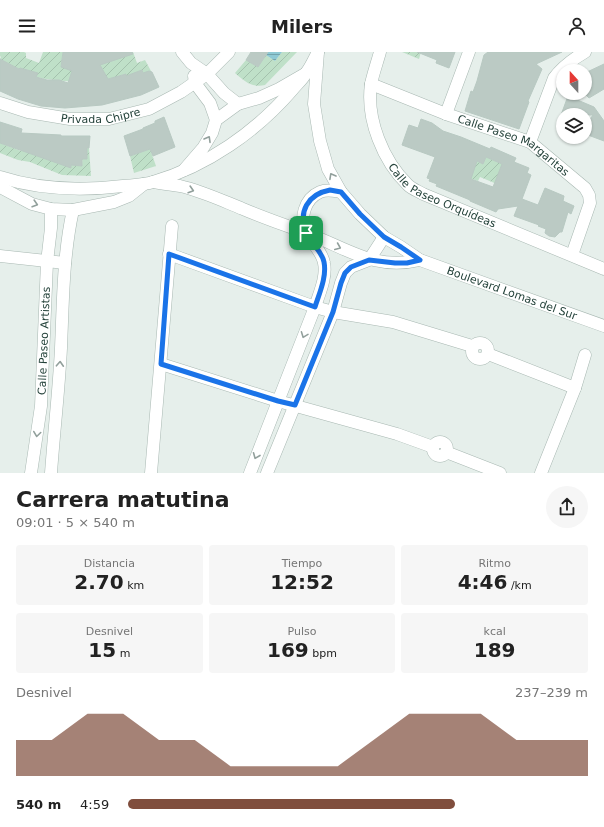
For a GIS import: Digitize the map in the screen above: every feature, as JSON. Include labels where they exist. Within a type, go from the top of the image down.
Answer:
[{"type":"street","points":[[182,52],[191,63],[207,74],[224,93],[238,104]]},
{"type":"street","name":"Privada Chipre","points":[[0,104],[28,112],[70,119],[109,119],[149,109],[181,92],[207,74],[229,52]]},
{"type":"street","points":[[0,176],[17,182],[58,189],[98,189],[148,183],[184,170],[210,158],[247,134],[280,104],[306,73],[318,52]]},
{"type":"street","name":"Boulevard Lomas del Sur","points":[[318,52],[314,104],[320,141],[328,169],[341,192],[360,214],[384,237],[420,260],[604,326]]},
{"type":"street","name":"Calle Paseo Orquídeas","points":[[380,52],[371,84],[370,105],[375,129],[393,169],[409,186],[424,194],[604,269]]},
{"type":"street","points":[[446,114],[469,52]]},
{"type":"street","points":[[530,142],[554,78],[560,69],[571,60],[585,52]]},
{"type":"street","points":[[184,170],[203,148],[212,133],[216,120],[210,103],[195,83],[191,63]]},
{"type":"street","points":[[216,120],[238,104],[259,98],[279,89],[306,73]]},
{"type":"street","name":"Calle Paseo Margaritas","points":[[371,84],[446,114],[530,142],[585,188],[589,195],[590,203],[572,255]]},
{"type":"street","points":[[0,187],[32,204],[51,209],[73,210],[114,202],[129,196],[148,183]]},
{"type":"street","name":"Boulevard Lomas del Sur","points":[[148,183],[180,187],[209,195],[287,227],[306,233],[369,260],[395,263],[407,263],[420,260]]},
{"type":"street","points":[[250,473],[315,307],[322,285],[325,268],[324,261],[322,255],[306,233],[303,219],[306,206],[309,200],[321,192],[330,190],[341,192]]},
{"type":"street","name":"Calle Paseo Artistas","points":[[31,473],[42,383],[47,262],[51,228],[51,209]]},
{"type":"street","name":"Calle Paseo Artistas","points":[[51,473],[59,385],[65,263],[73,210]]},
{"type":"street","points":[[151,473],[172,226]]},
{"type":"street","points":[[267,473],[333,312],[345,273],[351,267],[369,260],[384,237]]},
{"type":"street","points":[[169,254],[315,307],[333,312],[393,322],[472,346],[481,342],[486,344],[489,349],[488,354],[575,388]]},
{"type":"street","points":[[0,256],[65,263]]},
{"type":"street","points":[[541,473],[575,388],[585,355]]},
{"type":"street","points":[[161,364],[278,401],[397,434],[433,447],[437,443],[442,443],[446,447],[446,452],[500,473]]},
{"type":"street","points":[[42,383],[59,385]]},
{"type":"street","points":[[40,406],[56,408]]},
{"type":"green space","points":[[0,52],[24,52],[26,53],[26,58],[39,63],[43,52],[63,52],[61,66],[100,65],[100,61],[128,52],[133,52],[137,63],[145,60],[151,71],[144,74],[142,70],[127,77],[125,74],[104,80],[81,82],[47,79],[36,77],[37,73],[19,69],[0,59]]},
{"type":"green space","points":[[282,52],[297,52],[265,85],[252,85],[235,73],[246,60],[258,67],[266,55],[275,61]]},
{"type":"green space","points":[[402,52],[421,52],[419,59]]},
{"type":"green space","points":[[26,134],[71,168],[71,165],[82,166],[83,149],[89,148],[91,176],[62,175],[30,162],[18,160],[0,153],[0,143],[21,151]]},
{"type":"green space","points":[[150,149],[156,166],[134,173],[130,156]]},
{"type":"green space","points":[[486,157],[502,164],[511,182],[526,188],[523,195],[480,177],[478,181],[469,178],[477,161],[483,164]]},
{"type":"water","points":[[268,52],[282,52],[275,61],[266,55]]},
{"type":"building","points":[[63,52],[132,52],[133,54],[100,65],[108,79],[126,74],[126,76],[142,70],[143,73],[149,71],[152,72],[159,87],[141,95],[102,105],[65,108],[41,106],[18,99],[0,91],[0,59],[19,69],[38,73],[36,77],[47,80],[59,80],[68,83],[72,71],[61,67]]},
{"type":"building","points":[[251,52],[268,52],[258,67],[246,60]]},
{"type":"building","points":[[417,52],[455,52],[449,68],[436,63],[437,60]]},
{"type":"building","points":[[488,52],[562,52],[536,64],[542,69],[528,101],[529,102],[519,129],[465,111],[471,91],[473,92],[477,81],[484,55]]},
{"type":"building","points":[[604,64],[604,89],[592,96],[592,70]]},
{"type":"building","points":[[567,100],[577,100],[594,107],[604,121],[604,141],[592,136],[592,108],[564,108]]},
{"type":"building","points":[[164,117],[175,147],[153,156],[150,149],[130,156],[124,136],[143,129]]},
{"type":"building","points":[[421,119],[432,123],[443,131],[490,149],[491,147],[516,158],[514,162],[529,168],[527,173],[531,175],[522,199],[538,205],[545,188],[564,196],[563,201],[574,206],[571,214],[568,212],[562,232],[555,237],[549,236],[545,233],[546,229],[538,226],[539,225],[514,216],[518,206],[498,209],[496,212],[436,186],[437,184],[429,181],[430,179],[427,178],[435,157],[402,145],[409,125],[418,128]],"holes":[[[486,157],[502,164],[493,187],[471,179],[477,161],[483,164]]]},
{"type":"building","points":[[0,122],[22,129],[21,133],[61,136],[90,136],[89,148],[87,148],[87,159],[82,159],[82,166],[71,165],[71,168],[0,143]]},
{"type":"route","points":[[330,190],[341,192],[360,214],[384,237],[420,260],[407,263],[395,263],[369,260],[351,267],[345,273],[333,312],[295,405],[161,364],[169,254],[315,307],[322,285],[325,268],[322,255],[306,233],[303,219],[309,200],[321,192],[330,190]]}]
